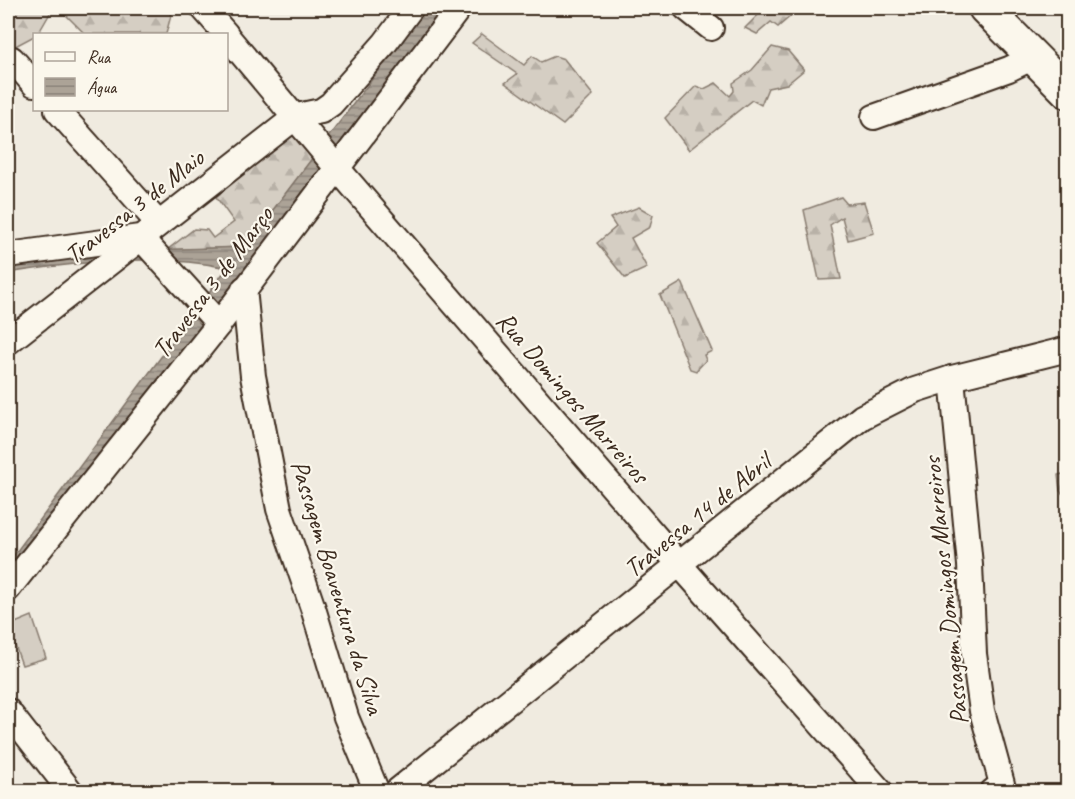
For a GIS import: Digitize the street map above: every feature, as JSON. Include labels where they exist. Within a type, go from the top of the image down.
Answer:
[{"type":"main road","points":[[985,8],[1068,92]]},
{"type":"street","name":"Rua Domingos Marreiros","points":[[203,8],[224,33]]},
{"type":"street","points":[[300,120],[331,104],[385,43],[411,8]]},
{"type":"street","name":"Travessa 3 de Março","points":[[8,589],[211,314],[244,289],[459,8]]},
{"type":"street","points":[[686,8],[711,28]]},
{"type":"street","name":"Rua Domingos Marreiros","points":[[228,37],[680,565],[881,792]]},
{"type":"street","points":[[874,117],[1009,69],[1034,57]]},
{"type":"street","points":[[12,59],[33,83]]},
{"type":"street","points":[[58,111],[148,244],[211,314]]},
{"type":"street","name":"Travessa 3 de Maio","points":[[8,342],[77,285],[148,244],[300,120]]},
{"type":"street","points":[[8,255],[148,244]]},
{"type":"street","name":"Passagem Boaventura da Silva","points":[[244,289],[253,376],[279,509],[313,608],[346,717],[377,792]]},
{"type":"street","name":"Travessa 14 de Abril","points":[[396,792],[862,417],[915,390],[952,378],[1068,349]]},
{"type":"street","name":"Passagem Domingos Marreiros","points":[[952,378],[970,565],[975,654],[982,711],[1002,784],[992,792]]},
{"type":"street","points":[[8,711],[71,792]]},
{"type":"green space","points":[[8,8],[53,8],[39,33],[33,33],[33,37],[8,50]]},
{"type":"green space","points":[[59,8],[173,8],[166,33],[84,33]]},
{"type":"green space","points":[[765,8],[800,8],[778,27],[771,22],[757,34],[745,28]]},
{"type":"green space","points":[[482,34],[524,65],[532,56],[541,62],[555,56],[564,59],[593,95],[563,125],[505,83],[517,74],[472,43]]},
{"type":"green space","points":[[772,47],[788,51],[804,70],[787,84],[768,88],[761,105],[752,100],[689,150],[665,118],[696,86],[704,89],[716,83],[730,96],[734,91],[733,83],[752,70]]},
{"type":"green space","points":[[294,132],[315,155],[245,247],[167,250],[194,229],[207,230],[213,238],[234,222],[216,197]]},
{"type":"green space","points":[[841,197],[847,204],[864,202],[874,233],[848,240],[842,217],[830,225],[841,279],[819,280],[804,210]]},
{"type":"green space","points":[[639,207],[653,215],[650,227],[631,238],[647,268],[625,278],[597,243],[616,227],[610,218]]},
{"type":"green space","points":[[682,282],[712,351],[704,355],[706,360],[696,371],[690,369],[660,295]]},
{"type":"green space","points":[[1067,473],[1068,498],[1060,491],[1058,475]]},
{"type":"green space","points":[[32,616],[46,658],[22,665],[8,626]]},
{"type":"water","points":[[426,8],[447,8],[8,583],[8,563],[227,268],[201,263],[145,260],[61,265],[8,273],[8,261],[85,252],[245,247]]}]
